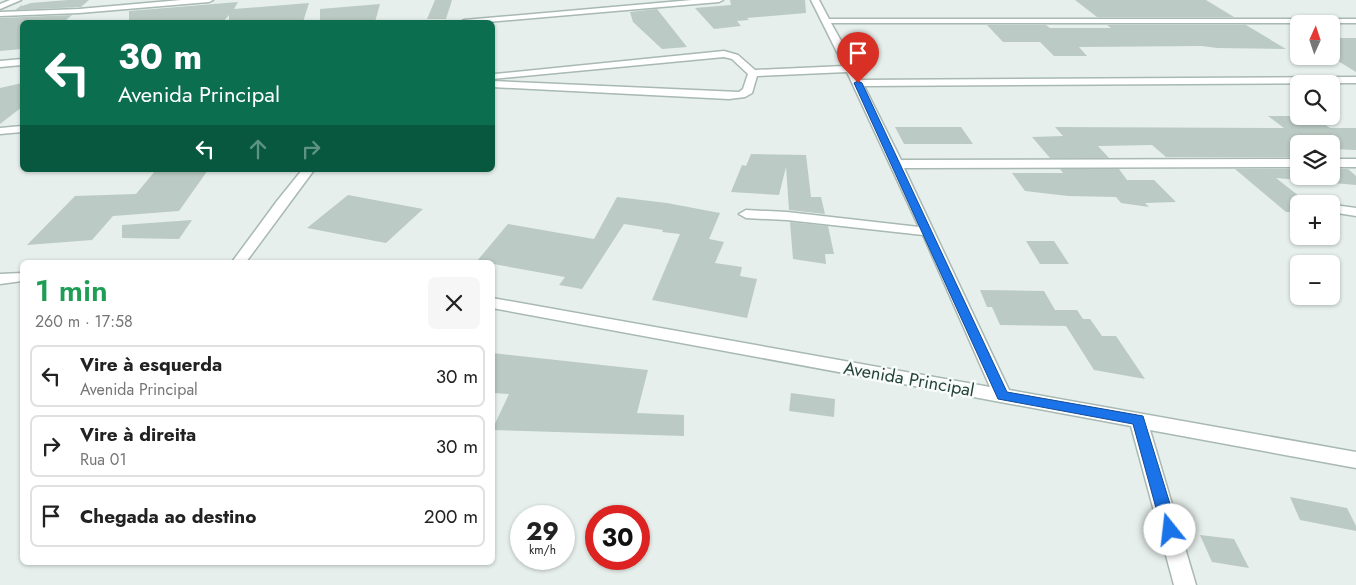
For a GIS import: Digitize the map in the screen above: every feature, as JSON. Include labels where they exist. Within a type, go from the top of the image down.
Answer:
[{"type":"street","points":[[0,7],[17,0]]},
{"type":"street","points":[[0,14],[209,0]]},
{"type":"street","points":[[487,20],[719,0]]},
{"type":"street","points":[[815,0],[852,69],[1003,396]]},
{"type":"street","points":[[826,21],[1356,21]]},
{"type":"street","points":[[495,77],[718,54],[735,57],[753,73],[852,69]]},
{"type":"street","points":[[0,64],[20,62]]},
{"type":"street","points":[[495,84],[728,96],[741,95],[748,90],[753,73]]},
{"type":"street","points":[[858,83],[1356,80]]},
{"type":"street","points":[[0,131],[20,130]]},
{"type":"street","points":[[897,164],[1290,163]]},
{"type":"street","points":[[1340,163],[1356,163]]},
{"type":"street","points":[[241,260],[258,239],[290,189],[306,172]]},
{"type":"street","points":[[1340,210],[1356,212]]},
{"type":"street","points":[[746,214],[788,216],[928,232]]},
{"type":"street","points":[[0,279],[20,277]]},
{"type":"street","name":"Avenida Principal","points":[[495,304],[1356,460]]},
{"type":"street","points":[[1138,420],[1186,585]]},
{"type":"building","points":[[89,0],[81,7],[15,10],[22,5],[31,3]]},
{"type":"building","points":[[435,0],[452,0],[446,19],[427,19]]},
{"type":"building","points":[[730,0],[805,0],[806,13],[747,18],[749,20],[737,21],[741,26],[714,29],[695,8],[731,5]]},
{"type":"building","points":[[1075,0],[1206,0],[1234,17],[1097,17]]},
{"type":"building","points":[[238,2],[234,9],[309,3],[304,20],[229,20],[229,15],[225,20],[129,20],[129,11]]},
{"type":"building","points":[[380,4],[376,20],[320,20],[320,9]]},
{"type":"building","points":[[657,9],[687,47],[662,49],[633,22],[630,12]]},
{"type":"building","points":[[72,15],[66,20],[20,20],[20,49],[0,51],[0,18]]},
{"type":"building","points":[[987,25],[1111,28],[1107,25],[1246,25],[1286,49],[1202,46],[1079,47],[1087,56],[1054,56],[1040,42],[1003,42]]},
{"type":"building","points":[[1340,38],[1356,38],[1356,72],[1340,62]]},
{"type":"building","points":[[20,83],[20,109],[0,124],[0,88]]},
{"type":"building","points":[[1268,116],[1290,116],[1290,125],[1326,125],[1330,128],[1356,128],[1356,150],[1340,149],[1340,135],[1290,135],[1290,157],[1166,157],[1152,145],[1098,146],[1109,158],[1050,158],[1032,137],[1063,136],[1055,127],[1284,128]]},
{"type":"building","points":[[895,127],[961,127],[973,144],[904,144]]},
{"type":"building","points":[[751,154],[806,155],[811,197],[821,197],[825,214],[789,210],[786,167],[779,195],[731,192],[742,165],[746,166]]},
{"type":"building","points":[[1060,169],[1119,169],[1127,180],[1154,180],[1176,202],[1145,203],[1149,207],[1121,203],[1116,197],[1068,196],[1025,191],[1012,173],[1063,173]]},
{"type":"building","points":[[1235,169],[1290,169],[1290,179],[1276,178],[1298,195],[1290,195],[1290,212],[1286,212]]},
{"type":"building","points":[[1340,169],[1348,169],[1356,176],[1356,185],[1340,184]]},
{"type":"building","points":[[154,172],[207,172],[179,211],[113,216],[92,240],[27,245],[75,196],[136,194]]},
{"type":"building","points":[[348,195],[423,209],[386,243],[307,228]]},
{"type":"building","points":[[617,197],[667,203],[720,213],[709,239],[724,242],[715,263],[742,267],[740,276],[757,279],[747,318],[652,300],[680,234],[662,232],[663,230],[624,224],[582,289],[559,285],[565,277],[495,264],[495,260],[478,260],[508,224],[594,239]]},
{"type":"building","points":[[192,220],[179,239],[122,238],[122,225]]},
{"type":"building","points":[[790,222],[828,226],[834,254],[825,254],[826,264],[793,259]]},
{"type":"building","points":[[1026,241],[1054,241],[1069,264],[1040,264]]},
{"type":"building","points":[[980,290],[1044,291],[1055,310],[1077,310],[1083,319],[1090,319],[1102,336],[1116,336],[1145,379],[1094,370],[1066,326],[1000,325],[992,307],[987,307]]},
{"type":"building","points":[[495,353],[648,370],[637,413],[684,415],[684,436],[495,430],[495,424],[509,394],[495,393]]},
{"type":"building","points":[[791,393],[835,399],[834,417],[789,411]]},
{"type":"building","points":[[1290,497],[1347,508],[1356,526],[1356,531],[1300,520]]},
{"type":"building","points":[[1200,535],[1234,539],[1249,568],[1212,562]]},
{"type":"route","points":[[858,83],[1003,396],[1138,420],[1170,530]]}]
